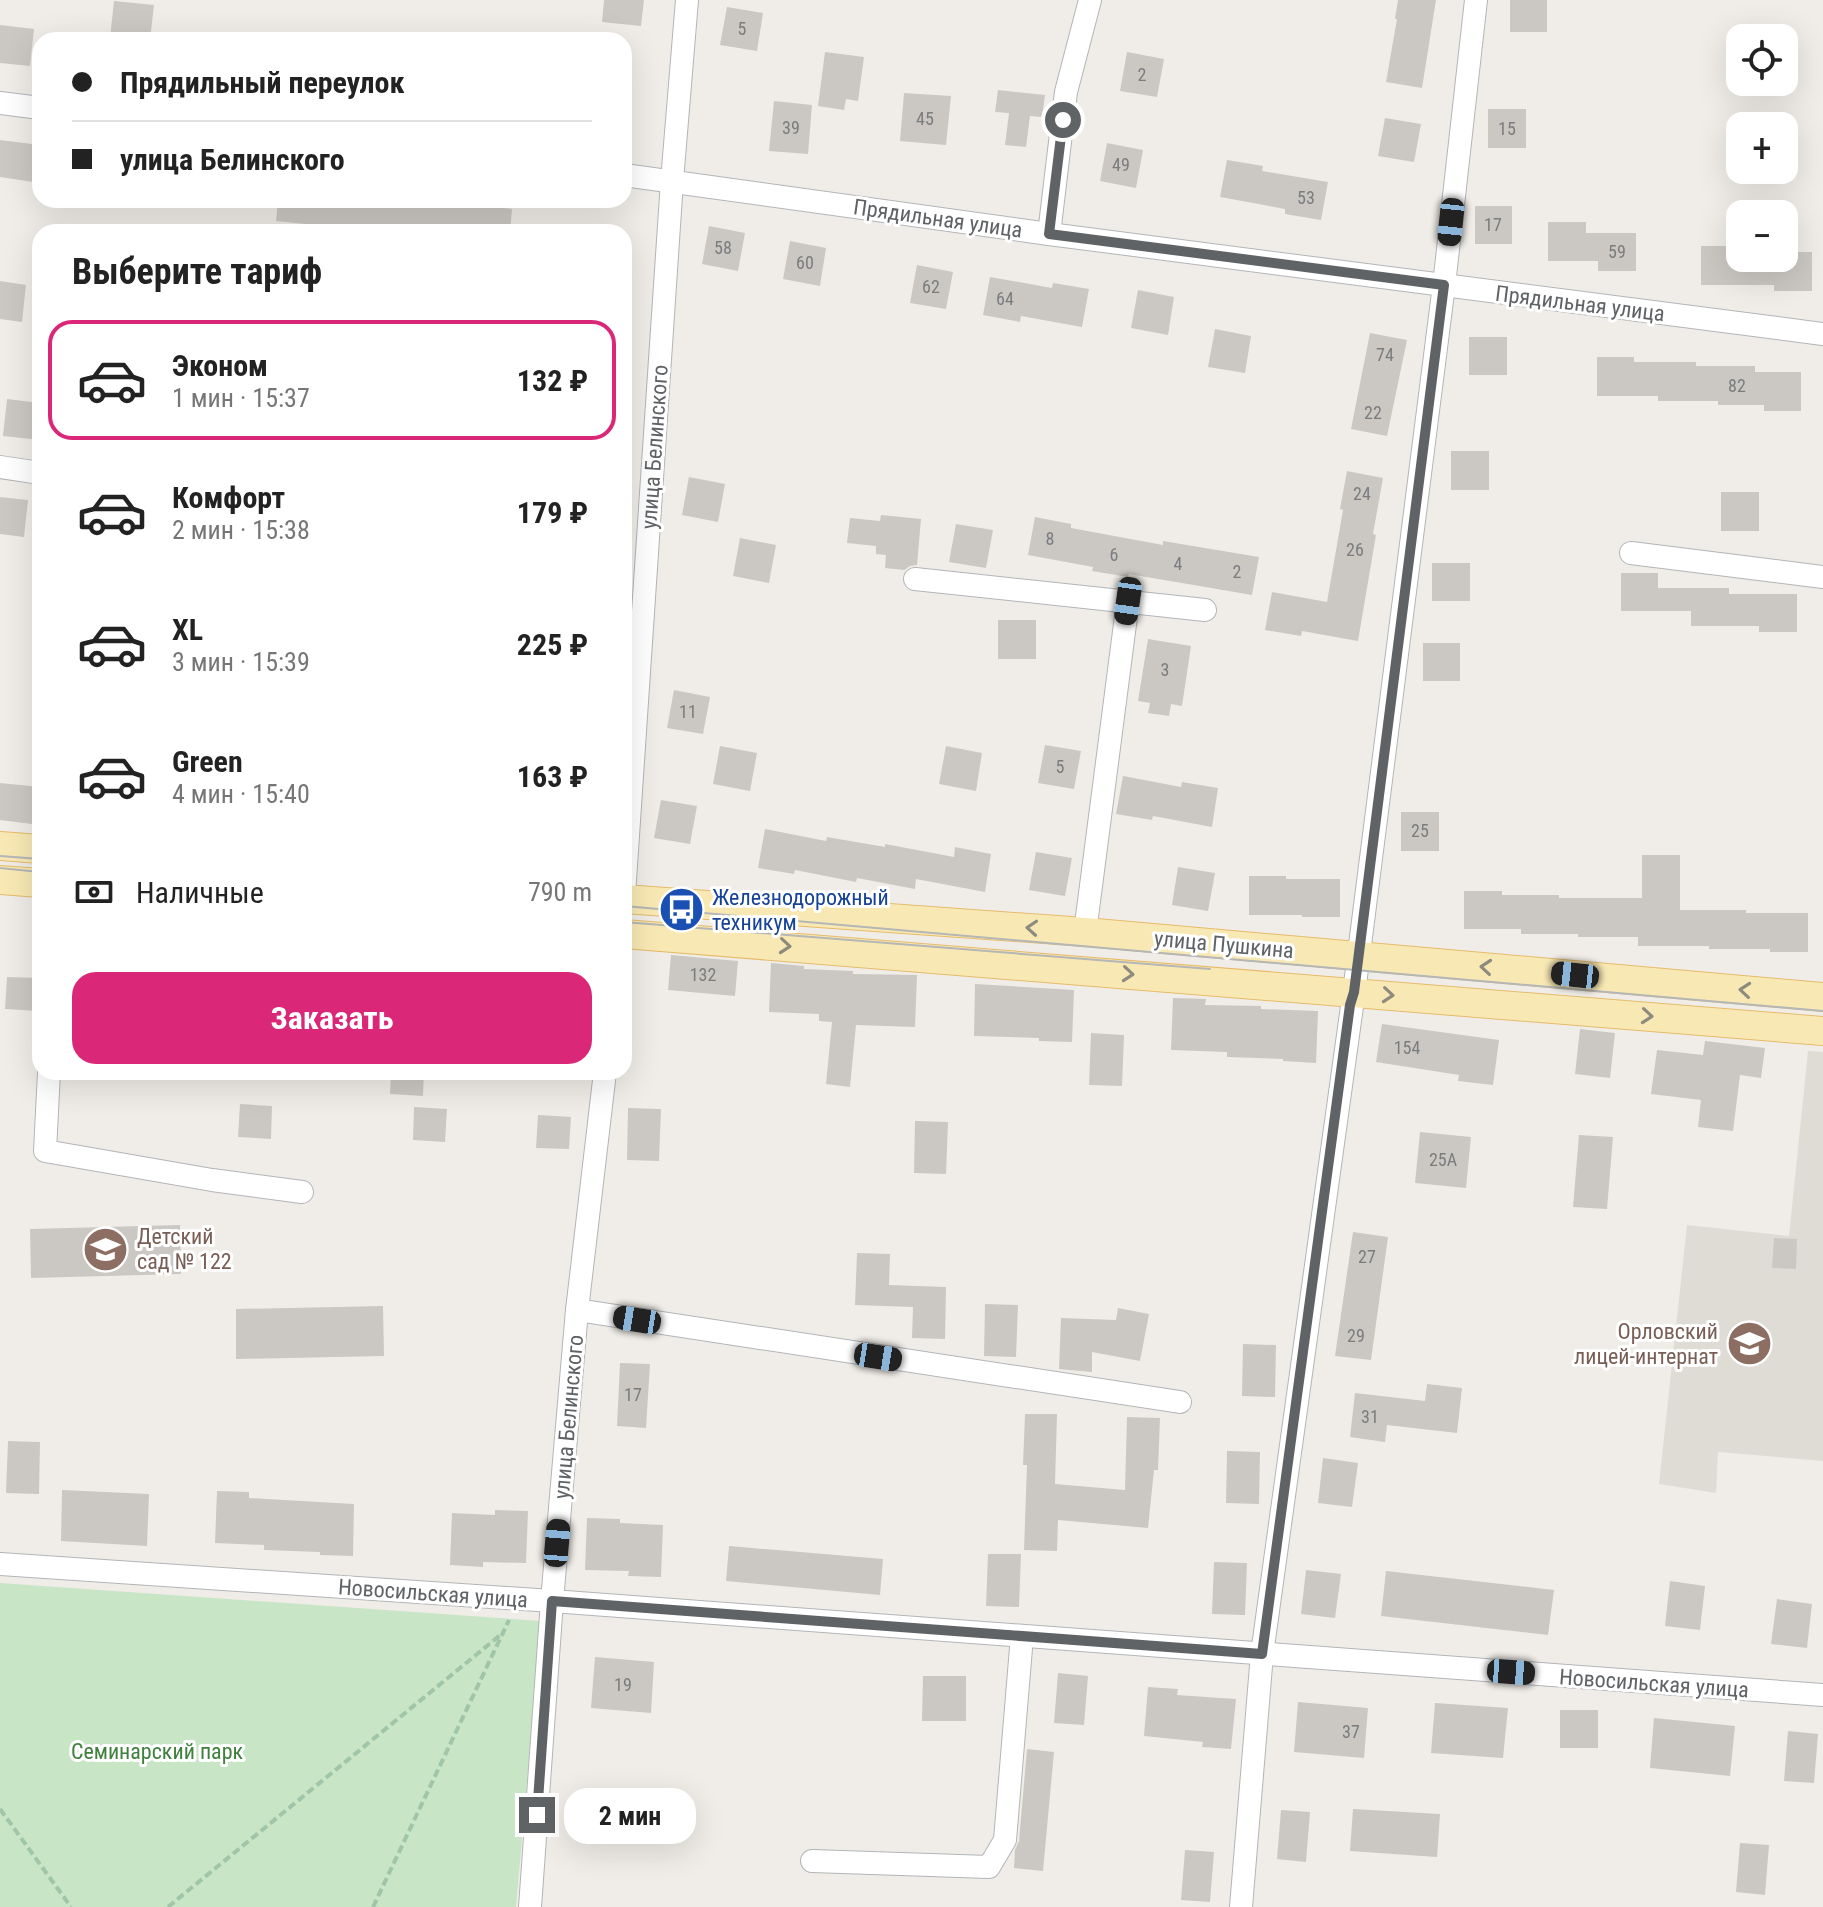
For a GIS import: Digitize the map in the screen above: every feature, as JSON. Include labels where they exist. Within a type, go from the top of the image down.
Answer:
[{"type":"main road","points":[[0,846],[32,848]]},
{"type":"main road","points":[[0,880],[32,882]]},
{"type":"main road","name":"улица Пушкина","points":[[632,898],[1085,932],[1823,997]]},
{"type":"main road","name":"улица Пушкина","points":[[632,935],[1823,1031]]},
{"type":"street","name":"улица Белинского","points":[[632,778],[687,0]]},
{"type":"street","points":[[1049,234],[1066,92],[1090,0]]},
{"type":"street","points":[[1241,1907],[1262,1654],[1354,992],[1444,285],[1476,0]]},
{"type":"street","points":[[0,103],[32,107]]},
{"type":"street","name":"Прядильная улица","points":[[632,176],[1049,234],[1823,334]]},
{"type":"street","points":[[0,467],[32,472]]},
{"type":"street","points":[[1631,553],[1823,577]]},
{"type":"street","points":[[915,579],[1205,610]]},
{"type":"street","points":[[1085,932],[1128,601]]},
{"type":"street","points":[[49,1080],[45,1151],[302,1192]]},
{"type":"street","name":"улица Белинского","points":[[530,1907],[577,1310],[604,1080]]},
{"type":"street","points":[[577,1310],[1180,1402]]},
{"type":"street","name":"Новосильская улица","points":[[0,1564],[552,1601],[1823,1695]]},
{"type":"street","points":[[812,1861],[989,1867],[1005,1840],[1022,1636]]},
{"type":"path","points":[[373,1907],[518,1599]]},
{"type":"path","points":[[168,1907],[504,1632]]},
{"type":"path","points":[[0,1809],[71,1907]]},
{"type":"shaded area","name":"Орловский лицей-интернат","points":[[1808,1051],[1823,1052],[1823,1461],[1718,1452],[1716,1493],[1659,1484],[1687,1225],[1789,1236]]},
{"type":"green space","name":"Семинарский парк","points":[[0,1583],[541,1621],[516,1907],[0,1907]]},
{"type":"building","points":[[604,0],[644,0],[641,26],[602,22]]},
{"type":"building","points":[[1398,0],[1436,0],[1422,88],[1386,82]]},
{"type":"building","points":[[1510,0],[1547,0],[1547,32],[1510,32]]},
{"type":"building","points":[[114,1],[154,5],[151,32],[111,32]]},
{"type":"building","points":[[727,7],[763,13],[757,51],[720,45]]},
{"type":"building","points":[[0,25],[34,29],[30,66],[0,63]]},
{"type":"building","points":[[825,52],[864,57],[858,101],[846,99],[844,110],[818,106]]},
{"type":"building","points":[[1127,52],[1164,59],[1157,97],[1120,91]]},
{"type":"building","points":[[998,90],[1045,95],[1042,117],[1030,116],[1026,147],[1005,145],[1009,113],[995,112]]},
{"type":"building","points":[[904,93],[951,96],[946,145],[900,141]]},
{"type":"building","points":[[774,101],[812,105],[808,154],[769,151]]},
{"type":"building","points":[[1488,109],[1526,109],[1526,148],[1488,148]]},
{"type":"building","points":[[1385,118],[1421,124],[1414,162],[1378,156]]},
{"type":"building","points":[[0,140],[32,144],[32,182],[0,177]]},
{"type":"building","points":[[1107,143],[1143,150],[1136,188],[1100,181]]},
{"type":"building","points":[[1227,160],[1263,166],[1262,171],[1328,182],[1321,220],[1285,214],[1285,209],[1220,197]]},
{"type":"building","points":[[1475,206],[1512,206],[1512,244],[1475,244]]},
{"type":"building","points":[[277,208],[512,209],[511,224],[305,224],[276,221]]},
{"type":"building","points":[[1548,222],[1586,222],[1586,233],[1636,233],[1636,271],[1598,271],[1598,261],[1548,261]]},
{"type":"building","points":[[709,226],[745,233],[738,271],[702,264]]},
{"type":"building","points":[[790,241],[826,248],[820,286],[783,279]]},
{"type":"building","points":[[1701,246],[1726,246],[1726,272],[1798,272],[1798,252],[1812,252],[1812,291],[1774,291],[1774,285],[1701,285]]},
{"type":"building","points":[[917,265],[953,272],[946,309],[910,303]]},
{"type":"building","points":[[990,277],[1052,288],[1053,283],[1089,289],[1082,327],[1021,316],[1020,322],[983,315]]},
{"type":"building","points":[[0,281],[26,285],[22,322],[0,319]]},
{"type":"building","points":[[1138,290],[1174,297],[1168,335],[1131,328]]},
{"type":"building","points":[[1215,329],[1251,336],[1245,373],[1208,367]]},
{"type":"building","points":[[1370,333],[1407,340],[1387,436],[1351,429]]},
{"type":"building","points":[[1469,337],[1507,337],[1507,375],[1469,375]]},
{"type":"building","points":[[1597,357],[1634,357],[1634,362],[1696,362],[1696,366],[1755,366],[1755,372],[1801,372],[1801,411],[1764,411],[1764,405],[1718,405],[1718,401],[1658,401],[1658,396],[1597,396]]},
{"type":"building","points":[[7,399],[32,402],[32,439],[3,436]]},
{"type":"building","points":[[1451,451],[1489,451],[1489,490],[1451,490]]},
{"type":"building","points":[[1347,471],[1383,478],[1358,641],[1302,631],[1301,636],[1265,630],[1272,592],[1327,602]]},
{"type":"building","points":[[689,477],[725,484],[718,522],[682,515]]},
{"type":"building","points":[[1721,492],[1759,492],[1759,531],[1721,531]]},
{"type":"building","points":[[0,497],[28,500],[24,537],[0,534]]},
{"type":"building","points":[[881,515],[921,519],[917,565],[904,570],[885,568],[886,555],[876,554],[876,546],[847,543],[850,518],[880,521]]},
{"type":"building","points":[[1035,517],[1071,524],[1071,528],[1163,545],[1163,541],[1259,557],[1252,595],[1129,574],[1128,577],[1092,571],[1093,567],[1028,555]]},
{"type":"building","points":[[956,524],[993,530],[986,568],[949,562]]},
{"type":"building","points":[[740,538],[776,545],[769,583],[733,576]]},
{"type":"building","points":[[1432,563],[1470,563],[1470,601],[1432,601]]},
{"type":"building","points":[[1621,573],[1658,573],[1658,588],[1729,588],[1729,594],[1797,594],[1797,632],[1759,632],[1759,626],[1691,626],[1691,611],[1621,611]]},
{"type":"building","points":[[998,620],[1036,620],[1036,659],[998,659]]},
{"type":"building","points":[[1148,639],[1191,646],[1182,706],[1171,704],[1169,716],[1148,713],[1150,703],[1138,701]]},
{"type":"building","points":[[1423,643],[1460,643],[1460,681],[1423,681]]},
{"type":"building","points":[[674,690],[710,697],[703,734],[667,728]]},
{"type":"building","points":[[1045,745],[1081,751],[1074,789],[1038,783]]},
{"type":"building","points":[[720,746],[757,753],[750,791],[713,784]]},
{"type":"building","points":[[946,746],[982,753],[976,791],[939,784]]},
{"type":"building","points":[[1123,776],[1181,787],[1182,782],[1218,788],[1212,827],[1153,816],[1152,820],[1116,814]]},
{"type":"building","points":[[0,783],[32,786],[32,824],[0,820]]},
{"type":"building","points":[[661,800],[697,806],[690,844],[654,838]]},
{"type":"building","points":[[1401,812],[1439,812],[1439,851],[1401,851]]},
{"type":"building","points":[[765,829],[826,841],[827,837],[885,847],[885,844],[954,857],[955,847],[991,854],[985,892],[916,879],[915,889],[857,878],[856,882],[795,870],[794,874],[758,868]]},
{"type":"building","points":[[1036,852],[1072,858],[1065,896],[1029,890]]},
{"type":"building","points":[[1642,855],[1680,855],[1680,910],[1808,913],[1808,952],[1709,949],[1709,946],[1638,946],[1638,937],[1578,937],[1578,934],[1521,934],[1521,929],[1464,929],[1464,891],[1559,895],[1559,898],[1642,898]]},
{"type":"building","points":[[1178,867],[1215,873],[1208,911],[1172,905]]},
{"type":"building","points":[[1249,876],[1340,879],[1340,917],[1249,915]]},
{"type":"building","points":[[671,955],[738,961],[735,996],[668,990]]},
{"type":"building","points":[[771,963],[804,966],[804,969],[853,971],[853,974],[917,975],[915,1027],[856,1025],[850,1087],[826,1084],[832,1022],[819,1021],[819,1014],[769,1012]]},
{"type":"building","points":[[7,977],[32,978],[32,1011],[5,1009]]},
{"type":"building","points":[[975,984],[1074,990],[1072,1042],[974,1036]]},
{"type":"building","points":[[1173,998],[1206,999],[1205,1005],[1318,1011],[1316,1063],[1227,1057],[1227,1052],[1171,1050]]},
{"type":"building","points":[[1382,1024],[1499,1040],[1493,1085],[1458,1081],[1459,1075],[1376,1062]]},
{"type":"building","points":[[1580,1029],[1615,1033],[1610,1078],[1575,1074]]},
{"type":"building","points":[[1091,1033],[1124,1035],[1122,1086],[1089,1085]]},
{"type":"building","points":[[1705,1041],[1765,1048],[1761,1078],[1740,1075],[1733,1131],[1698,1127],[1701,1100],[1651,1094],[1657,1050],[1703,1055]]},
{"type":"building","points":[[391,1080],[424,1080],[423,1096],[390,1094]]},
{"type":"building","points":[[240,1104],[272,1106],[271,1139],[238,1137]]},
{"type":"building","points":[[414,1107],[447,1109],[445,1142],[413,1140]]},
{"type":"building","points":[[628,1108],[661,1109],[659,1161],[627,1160]]},
{"type":"building","points":[[538,1115],[571,1117],[569,1149],[536,1148]]},
{"type":"building","points":[[915,1121],[948,1122],[946,1174],[914,1173]]},
{"type":"building","points":[[1420,1132],[1471,1137],[1466,1188],[1415,1183]]},
{"type":"building","points":[[1579,1135],[1613,1137],[1607,1209],[1573,1207]]},
{"type":"building","points":[[180,1225],[181,1274],[31,1278],[30,1229]]},
{"type":"building","points":[[1353,1232],[1388,1237],[1371,1360],[1335,1356]]},
{"type":"building","points":[[1774,1238],[1797,1239],[1796,1269],[1772,1268]]},
{"type":"building","points":[[857,1253],[890,1254],[889,1285],[946,1287],[945,1339],[912,1338],[913,1307],[855,1305]]},
{"type":"building","points":[[985,1304],[1018,1305],[1016,1357],[984,1356]]},
{"type":"building","points":[[383,1306],[384,1356],[236,1359],[236,1309]]},
{"type":"building","points":[[1118,1308],[1149,1314],[1140,1361],[1092,1352],[1092,1372],[1059,1369],[1061,1318],[1116,1320]]},
{"type":"building","points":[[1243,1344],[1276,1345],[1275,1397],[1242,1396]]},
{"type":"building","points":[[620,1363],[650,1364],[646,1428],[617,1426]]},
{"type":"building","points":[[1427,1384],[1462,1388],[1457,1433],[1387,1425],[1385,1442],[1350,1437],[1355,1393],[1425,1401]]},
{"type":"building","points":[[1025,1414],[1057,1414],[1055,1484],[1125,1490],[1127,1417],[1160,1418],[1158,1470],[1154,1470],[1148,1528],[1058,1520],[1057,1551],[1024,1550]]},
{"type":"building","points":[[8,1441],[40,1442],[39,1494],[6,1493]]},
{"type":"building","points":[[1227,1451],[1260,1452],[1259,1504],[1226,1503]]},
{"type":"building","points":[[1323,1458],[1358,1463],[1352,1507],[1318,1503]]},
{"type":"building","points":[[62,1490],[149,1494],[147,1546],[61,1541]]},
{"type":"building","points":[[217,1491],[249,1492],[249,1498],[354,1504],[353,1556],[264,1550],[264,1545],[215,1543]]},
{"type":"building","points":[[495,1510],[528,1511],[526,1563],[483,1562],[483,1567],[450,1565],[452,1513],[495,1515]]},
{"type":"building","points":[[587,1518],[663,1525],[661,1577],[628,1576],[629,1571],[585,1570]]},
{"type":"building","points":[[729,1546],[883,1559],[880,1595],[726,1581]]},
{"type":"building","points":[[988,1554],[1021,1554],[1019,1607],[986,1606]]},
{"type":"building","points":[[1214,1562],[1247,1563],[1245,1615],[1212,1614]]},
{"type":"building","points":[[1306,1570],[1341,1574],[1335,1618],[1301,1614]]},
{"type":"building","points":[[1386,1571],[1554,1590],[1548,1635],[1381,1616]]},
{"type":"building","points":[[1670,1581],[1705,1586],[1700,1630],[1665,1626]]},
{"type":"building","points":[[1777,1599],[1812,1604],[1807,1648],[1771,1644]]},
{"type":"building","points":[[595,1657],[654,1662],[651,1713],[591,1708]]},
{"type":"building","points":[[1058,1673],[1088,1676],[1084,1725],[1054,1723]]},
{"type":"building","points":[[923,1676],[966,1676],[966,1721],[922,1721]]},
{"type":"building","points":[[1148,1687],[1178,1689],[1177,1695],[1236,1699],[1231,1749],[1202,1747],[1203,1742],[1144,1736]]},
{"type":"building","points":[[1298,1702],[1368,1708],[1364,1758],[1294,1752]]},
{"type":"building","points":[[1435,1703],[1508,1708],[1503,1758],[1431,1753]]},
{"type":"building","points":[[1560,1710],[1598,1710],[1598,1748],[1560,1748]]},
{"type":"building","points":[[1654,1718],[1735,1726],[1730,1776],[1650,1768]]},
{"type":"building","points":[[1788,1731],[1818,1734],[1814,1783],[1784,1781]]},
{"type":"building","points":[[1027,1749],[1054,1752],[1043,1871],[1014,1868]]},
{"type":"building","points":[[1353,1809],[1440,1814],[1437,1857],[1350,1851]]},
{"type":"building","points":[[1281,1810],[1310,1812],[1306,1862],[1277,1859]]},
{"type":"building","points":[[1740,1843],[1769,1845],[1765,1895],[1736,1892]]},
{"type":"building","points":[[1185,1850],[1214,1852],[1210,1902],[1181,1900]]},
{"type":"tram line","points":[[0,856],[32,858]]},
{"type":"tram line","points":[[0,868],[32,871]]},
{"type":"tram line","points":[[632,907],[1823,1011]]},
{"type":"tram line","points":[[632,923],[1210,969]]},
{"type":"place","name":"Железнодорожный техникум","points":[[681,910]]},
{"type":"place","name":"Детский сад № 122","points":[[106,1249]]},
{"type":"place","name":"Орловский лицей-интернат","points":[[1749,1344]]},
{"type":"route","points":[[537,1815],[552,1601],[1262,1654],[1354,992],[1444,285],[1049,234],[1063,120]]}]
